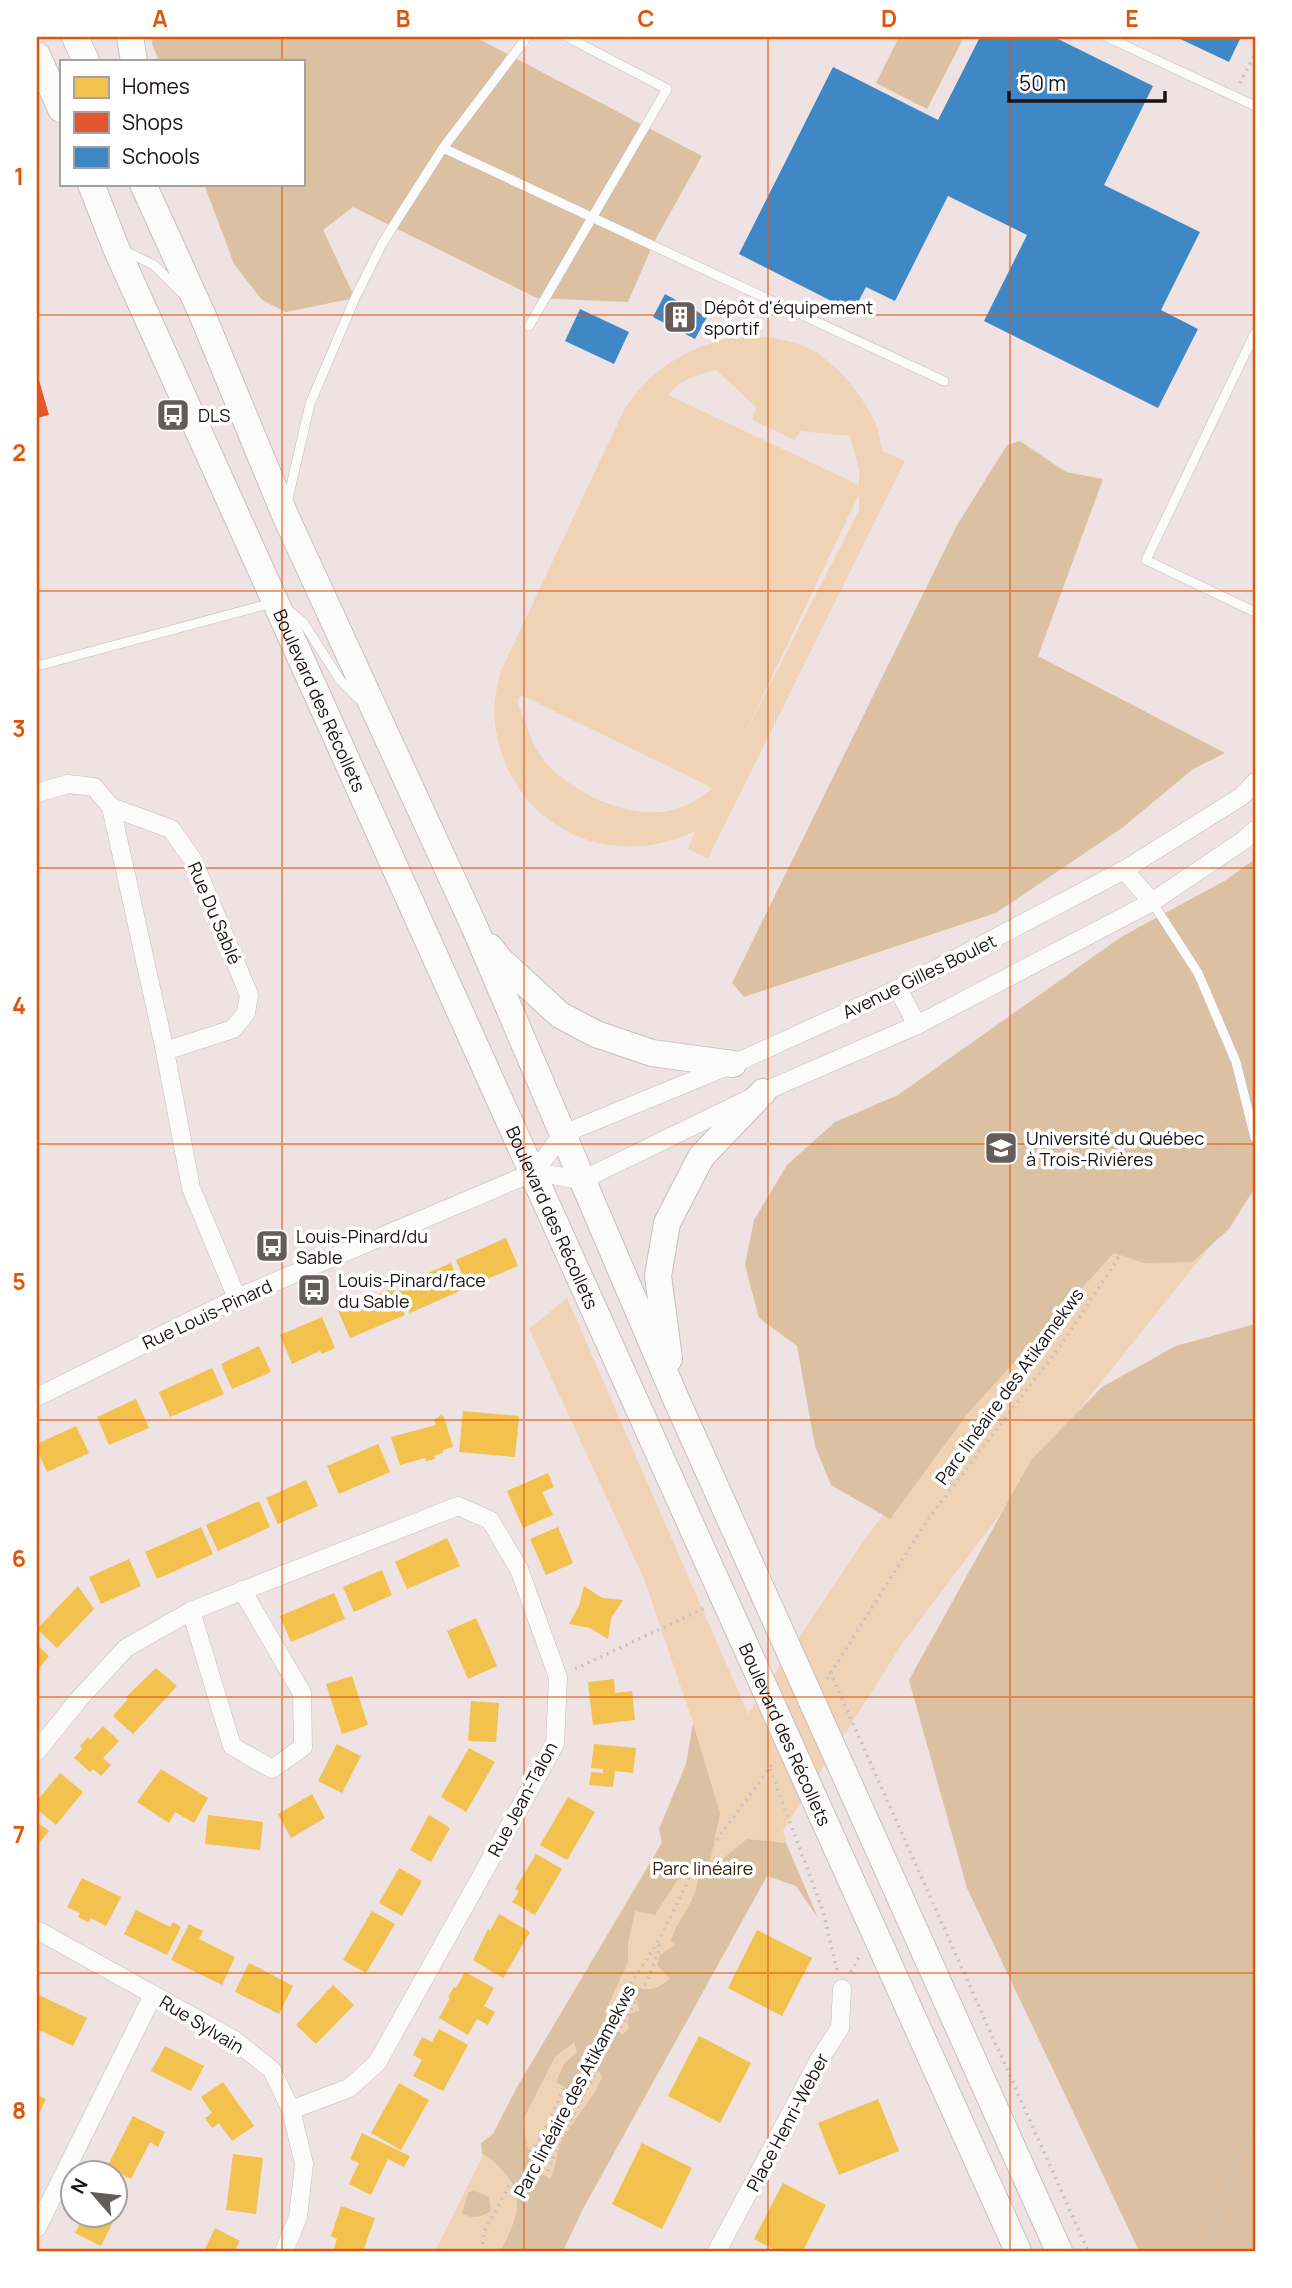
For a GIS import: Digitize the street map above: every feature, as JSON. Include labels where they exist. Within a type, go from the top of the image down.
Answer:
[{"type":"main road","points":[[75,37],[86,60]]},
{"type":"main road","points":[[130,37],[134,60]]},
{"type":"main road","points":[[37,55],[60,107]]},
{"type":"main road","points":[[37,77],[60,113]]},
{"type":"main road","name":"Boulevard des Récollets","points":[[93,186],[117,248],[1018,2251]]},
{"type":"main road","points":[[144,186],[202,314],[285,515],[474,926],[676,1399],[1059,2251]]},
{"type":"main road","points":[[161,186],[185,275]]},
{"type":"main road","points":[[474,926],[499,959],[560,1015],[596,1034],[652,1053],[733,1064]]},
{"type":"main road","points":[[676,1399],[658,1276],[667,1223],[701,1157],[763,1092]]},
{"type":"street","name":"Avenue Gilles Boulet","points":[[563,1134],[733,1064],[898,989],[1124,870],[1242,796],[1255,782]]},
{"type":"street","name":"Rue Du Sablé","points":[[37,793],[68,784],[94,787],[111,807],[171,829],[193,860],[248,995],[246,1013],[233,1029],[165,1051]]},
{"type":"street","points":[[111,807],[165,1051],[191,1188],[237,1298]]},
{"type":"street","points":[[534,1172],[582,1180],[763,1092],[917,1025],[1152,902],[1255,830]]},
{"type":"street","points":[[1124,870],[1152,902]]},
{"type":"street","points":[[898,989],[917,1025]]},
{"type":"street","name":"Rue Louis-Pinard","points":[[37,1397],[237,1298],[534,1172],[563,1134]]},
{"type":"street","name":"Rue Jean-Talon","points":[[37,1751],[125,1648],[191,1611],[458,1506],[490,1520],[519,1569],[558,1677],[555,1744],[377,2063],[349,2088],[291,2110]]},
{"type":"street","points":[[191,1611],[232,1746],[272,1769],[303,1747],[302,1693],[242,1590]]},
{"type":"street","name":"Rue Sylvain","points":[[37,1930],[233,2039],[272,2070],[291,2110],[304,2164],[298,2217],[284,2251]]},
{"type":"street","name":"Place Henri-Weber","points":[[717,2251],[819,2060],[839,2028],[842,1989]]},
{"type":"street","points":[[37,2228],[153,1994]]},
{"type":"lane","points":[[285,515],[310,404],[350,310],[383,242],[443,148],[527,37]]},
{"type":"lane","points":[[528,326],[667,89],[567,37]]},
{"type":"lane","points":[[1107,37],[1255,106]]},
{"type":"lane","points":[[443,148],[944,381]]},
{"type":"lane","points":[[117,248],[154,265],[202,314]]},
{"type":"lane","points":[[1255,333],[1146,560],[1255,612]]},
{"type":"lane","points":[[37,666],[276,601],[303,622],[340,680],[379,719]]},
{"type":"lane","points":[[1152,902],[1198,973],[1236,1062],[1255,1138]]},
{"type":"path","points":[[1233,96],[1255,53]]},
{"type":"path","name":"Parc linéaire des Atikamekws","points":[[827,1678],[926,1522],[1061,1345],[1126,1246],[1236,1137]]},
{"type":"path","points":[[558,1677],[725,1599]]},
{"type":"path","points":[[830,1672],[1088,2251]]},
{"type":"path","name":"Parc linéaire des Atikamekws","points":[[482,2251],[484,2232],[514,2176],[543,2133],[570,2076],[658,1942],[691,1875],[779,1756]]},
{"type":"path","points":[[770,1769],[823,1911],[842,1989]]},
{"type":"path","points":[[842,1989],[874,1930]]},
{"type":"path","name":"Parc linéaire des Atikamekws","points":[[504,2251],[540,2187],[579,2104],[648,1979],[660,1948],[658,1942]]},
{"type":"path","points":[[1211,2251],[1211,2239],[1237,2157],[1255,2133]]},
{"type":"green space","points":[[153,37],[475,37],[702,156],[654,242],[628,302],[537,298],[353,207],[323,230],[355,298],[286,312],[262,300],[234,264],[205,186],[304,186],[304,60],[159,60],[152,44]]},
{"type":"green space","points":[[899,37],[964,37],[927,109],[876,83]]},
{"type":"green space","points":[[739,335],[798,344],[822,357],[844,376],[863,400],[876,424],[882,451],[905,461],[708,858],[688,849],[695,831],[659,843],[624,846],[591,841],[560,828],[534,807],[514,780],[500,748],[494,710],[500,673],[625,408],[649,380],[674,360],[704,346]],"holes":[[[716,370],[756,407],[752,420],[795,440],[800,431],[850,436],[859,470],[859,485],[668,395],[684,381]],[[859,495],[859,510],[742,740]],[[521,695],[713,788],[675,810],[660,812],[627,809],[592,797],[548,765],[535,746],[517,701]]]},
{"type":"green space","points":[[1020,441],[1066,472],[1103,479],[1038,656],[1225,753],[1193,769],[1122,828],[996,913],[744,997],[732,983],[956,527],[1007,445]]},
{"type":"green space","points":[[1255,859],[1255,1187],[1229,1229],[1192,1262],[1144,1263],[1114,1253],[968,1413],[890,1519],[831,1485],[815,1446],[797,1346],[759,1318],[745,1265],[754,1220],[787,1165],[835,1122],[898,1095],[1121,937],[1226,880]]},
{"type":"green space","name":"Parc linéaire","points":[[1255,1045],[1255,1190],[1074,1416],[902,1644],[783,1831],[786,1843],[776,1842],[532,2251],[435,2251],[516,2089],[662,1842],[708,1774],[645,1581],[529,1329],[567,1298],[748,1714],[867,1536]]},
{"type":"green space","points":[[1255,1324],[1255,2251],[1139,2251],[967,1888],[909,1680],[1031,1460],[1102,1387],[1176,1346]]},
{"type":"green space","points":[[693,1723],[720,1813],[708,1871],[747,1839],[786,1843],[818,1918],[796,1886],[767,1876],[583,2209],[563,2251],[501,2251],[511,2230],[517,2200],[511,2181],[496,2163],[482,2154],[481,2143],[493,2134],[516,2089],[662,1843],[659,1829],[686,1764]],"holes":[[[686,1867],[698,1870],[696,1889],[674,1932],[671,1941],[675,1945],[660,1955],[657,1965],[670,1978],[655,1988],[637,1988],[632,1995],[638,2003],[639,2011],[631,2013],[627,2022],[629,2029],[622,2035],[609,2022],[605,2012],[628,1962],[628,1943],[635,1911],[655,1915]],[[574,2042],[577,2052],[564,2064],[556,2082],[571,2091],[588,2080],[596,2063],[602,2078],[563,2138],[550,2179],[540,2173],[527,2145],[523,2120],[555,2057]]]},
{"type":"green space","points":[[473,2190],[489,2197],[491,2211],[477,2217],[462,2214],[468,2193]]},
{"type":"building: Homes","points":[[506,1238],[518,1266],[468,1287],[456,1260]]},
{"type":"building: Homes","points":[[451,1263],[462,1290],[410,1313],[398,1286]]},
{"type":"building: Homes","points":[[393,1288],[405,1315],[350,1338],[338,1311]]},
{"type":"building: Homes","points":[[322,1317],[335,1348],[322,1354],[320,1351],[292,1364],[280,1335]]},
{"type":"building: Homes","points":[[259,1346],[271,1372],[232,1389],[221,1364]]},
{"type":"building: Homes","points":[[212,1368],[224,1394],[170,1417],[159,1392]]},
{"type":"building: Homes","points":[[136,1399],[149,1428],[109,1445],[97,1417]]},
{"type":"building: Homes","points":[[463,1411],[519,1416],[515,1457],[459,1452]]},
{"type":"building: Homes","points":[[441,1415],[444,1417],[453,1447],[434,1456],[435,1459],[426,1461],[425,1458],[400,1465],[391,1437],[436,1425],[434,1420]]},
{"type":"building: Homes","points":[[76,1426],[89,1453],[47,1472],[37,1444]]},
{"type":"building: Homes","points":[[378,1444],[390,1472],[339,1494],[327,1466]]},
{"type":"building: Homes","points":[[548,1473],[554,1487],[542,1492],[553,1515],[523,1528],[507,1491]]},
{"type":"building: Homes","points":[[306,1480],[318,1506],[278,1524],[266,1498]]},
{"type":"building: Homes","points":[[259,1501],[270,1527],[218,1551],[206,1525]]},
{"type":"building: Homes","points":[[201,1527],[213,1554],[157,1579],[145,1552]]},
{"type":"building: Homes","points":[[558,1527],[573,1563],[546,1575],[530,1539]]},
{"type":"building: Homes","points":[[447,1538],[460,1566],[407,1589],[395,1562]]},
{"type":"building: Homes","points":[[129,1559],[141,1586],[101,1604],[89,1577]]},
{"type":"building: Homes","points":[[382,1570],[392,1595],[354,1612],[343,1587]]},
{"type":"building: Homes","points":[[78,1586],[94,1609],[57,1648],[37,1629]]},
{"type":"building: Homes","points":[[584,1586],[602,1598],[623,1600],[611,1618],[608,1639],[590,1628],[569,1624],[579,1606]]},
{"type":"building: Homes","points":[[334,1593],[345,1619],[291,1642],[280,1616]]},
{"type":"building: Homes","points":[[476,1618],[497,1666],[468,1679],[447,1631]]},
{"type":"building: Homes","points":[[37,1645],[49,1656],[37,1671]]},
{"type":"building: Homes","points":[[156,1668],[177,1686],[133,1734],[113,1716],[128,1699],[126,1697]]},
{"type":"building: Homes","points":[[352,1676],[368,1725],[342,1734],[326,1684]]},
{"type":"building: Homes","points":[[614,1679],[615,1693],[632,1691],[635,1720],[593,1725],[588,1682]]},
{"type":"building: Homes","points":[[471,1701],[499,1703],[496,1742],[468,1741]]},
{"type":"building: Homes","points":[[103,1726],[119,1741],[103,1758],[111,1765],[101,1776],[93,1769],[90,1772],[74,1758],[88,1737],[90,1740]]},
{"type":"building: Homes","points":[[337,1744],[361,1756],[342,1793],[318,1781]]},
{"type":"building: Homes","points":[[594,1744],[636,1748],[633,1773],[615,1771],[613,1787],[589,1785],[591,1772],[603,1773],[603,1769],[591,1768]]},
{"type":"building: Homes","points":[[469,1748],[495,1762],[466,1812],[441,1797]]},
{"type":"building: Homes","points":[[161,1769],[208,1798],[194,1823],[175,1812],[169,1823],[137,1802]]},
{"type":"building: Homes","points":[[60,1773],[83,1792],[56,1825],[37,1809],[37,1801]]},
{"type":"building: Homes","points":[[312,1794],[325,1818],[291,1838],[278,1814]]},
{"type":"building: Homes","points":[[568,1797],[595,1812],[567,1860],[540,1845]]},
{"type":"building: Homes","points":[[208,1815],[263,1822],[260,1850],[205,1844]]},
{"type":"building: Homes","points":[[429,1815],[450,1828],[431,1862],[410,1850]]},
{"type":"building: Homes","points":[[37,1822],[49,1831],[37,1846]]},
{"type":"building: Homes","points":[[536,1854],[562,1869],[535,1915],[512,1902],[519,1891],[515,1889]]},
{"type":"building: Homes","points":[[399,1868],[422,1881],[402,1916],[379,1903]]},
{"type":"building: Homes","points":[[82,1878],[121,1897],[106,1926],[91,1918],[88,1922],[78,1917],[80,1913],[67,1907]]},
{"type":"building: Homes","points":[[136,1910],[170,1927],[173,1922],[181,1927],[167,1955],[124,1934]]},
{"type":"building: Homes","points":[[372,1911],[395,1924],[366,1973],[343,1960]]},
{"type":"building: Homes","points":[[499,1914],[530,1932],[503,1978],[473,1960],[488,1929],[490,1931]]},
{"type":"building: Homes","points":[[189,1924],[203,1931],[199,1939],[235,1957],[222,1985],[171,1960]]},
{"type":"building: Homes","points":[[757,1930],[812,1958],[782,2016],[728,1988]]},
{"type":"building: Homes","points":[[249,1963],[293,1986],[279,2014],[235,1992]]},
{"type":"building: Homes","points":[[465,1972],[494,1988],[484,2006],[495,2012],[488,2025],[477,2019],[468,2035],[439,2018],[450,1998],[448,1997]]},
{"type":"building: Homes","points":[[333,1985],[354,2005],[316,2044],[296,2025]]},
{"type":"building: Homes","points":[[39,1995],[87,2018],[73,2046],[37,2029]]},
{"type":"building: Homes","points":[[439,2029],[468,2045],[443,2091],[413,2076],[422,2060],[413,2055],[422,2037],[432,2042]]},
{"type":"building: Homes","points":[[699,2036],[751,2063],[720,2123],[668,2096]]},
{"type":"building: Homes","points":[[165,2046],[204,2066],[191,2091],[151,2071]]},
{"type":"building: Homes","points":[[223,2082],[254,2126],[232,2141],[219,2123],[212,2128],[205,2118],[212,2113],[201,2097]]},
{"type":"building: Homes","points":[[399,2083],[429,2100],[401,2150],[371,2133]]},
{"type":"building: Homes","points":[[37,2095],[46,2099],[37,2118]]},
{"type":"building: Homes","points":[[878,2099],[899,2151],[839,2175],[818,2123]]},
{"type":"building: Homes","points":[[133,2116],[165,2132],[158,2147],[150,2142],[131,2179],[130,2158],[112,2158]]},
{"type":"building: Homes","points":[[362,2133],[410,2156],[404,2167],[388,2159],[371,2195],[349,2184],[359,2163],[350,2159]]},
{"type":"building: Homes","points":[[642,2143],[692,2168],[662,2229],[612,2204]]},
{"type":"building: Homes","points":[[233,2154],[263,2158],[256,2214],[226,2210]]},
{"type":"building: Homes","points":[[783,2183],[826,2205],[803,2251],[777,2251],[754,2239]]},
{"type":"building: Homes","points":[[341,2206],[375,2218],[363,2251],[333,2251],[337,2239],[331,2236]]},
{"type":"building: Homes","points":[[78,2228],[110,2228],[101,2246],[75,2233]]},
{"type":"building: Homes","points":[[215,2228],[240,2241],[234,2251],[204,2251]]},
{"type":"building: Shops","points":[[37,373],[49,415],[37,418]]},
{"type":"building: Schools","points":[[980,37],[1054,37],[1153,86],[1104,185],[1200,232],[1161,310],[1198,329],[1158,408],[984,321],[1027,235],[948,196],[895,301],[866,287],[853,312],[739,254],[833,67],[938,120]]},
{"type":"building: Schools","points":[[1176,37],[1241,37],[1229,62]]},
{"type":"building: Schools","name":"Dépôt d'équipement sportif","points":[[665,294],[707,317],[695,339],[653,317]]},
{"type":"building: Schools","points":[[580,309],[629,332],[614,364],[565,341]]},
{"type":"place","name":"Dépôt d'équipement sportif","points":[[680,317]]},
{"type":"place","name":"DLS","points":[[173,415]]},
{"type":"place","name":"Université du Québec à Trois-Rivières","points":[[1001,1148]]},
{"type":"place","name":"Louis-Pinard/du Sable","points":[[272,1246]]},
{"type":"place","name":"Louis-Pinard/face du Sable","points":[[314,1290]]}]
